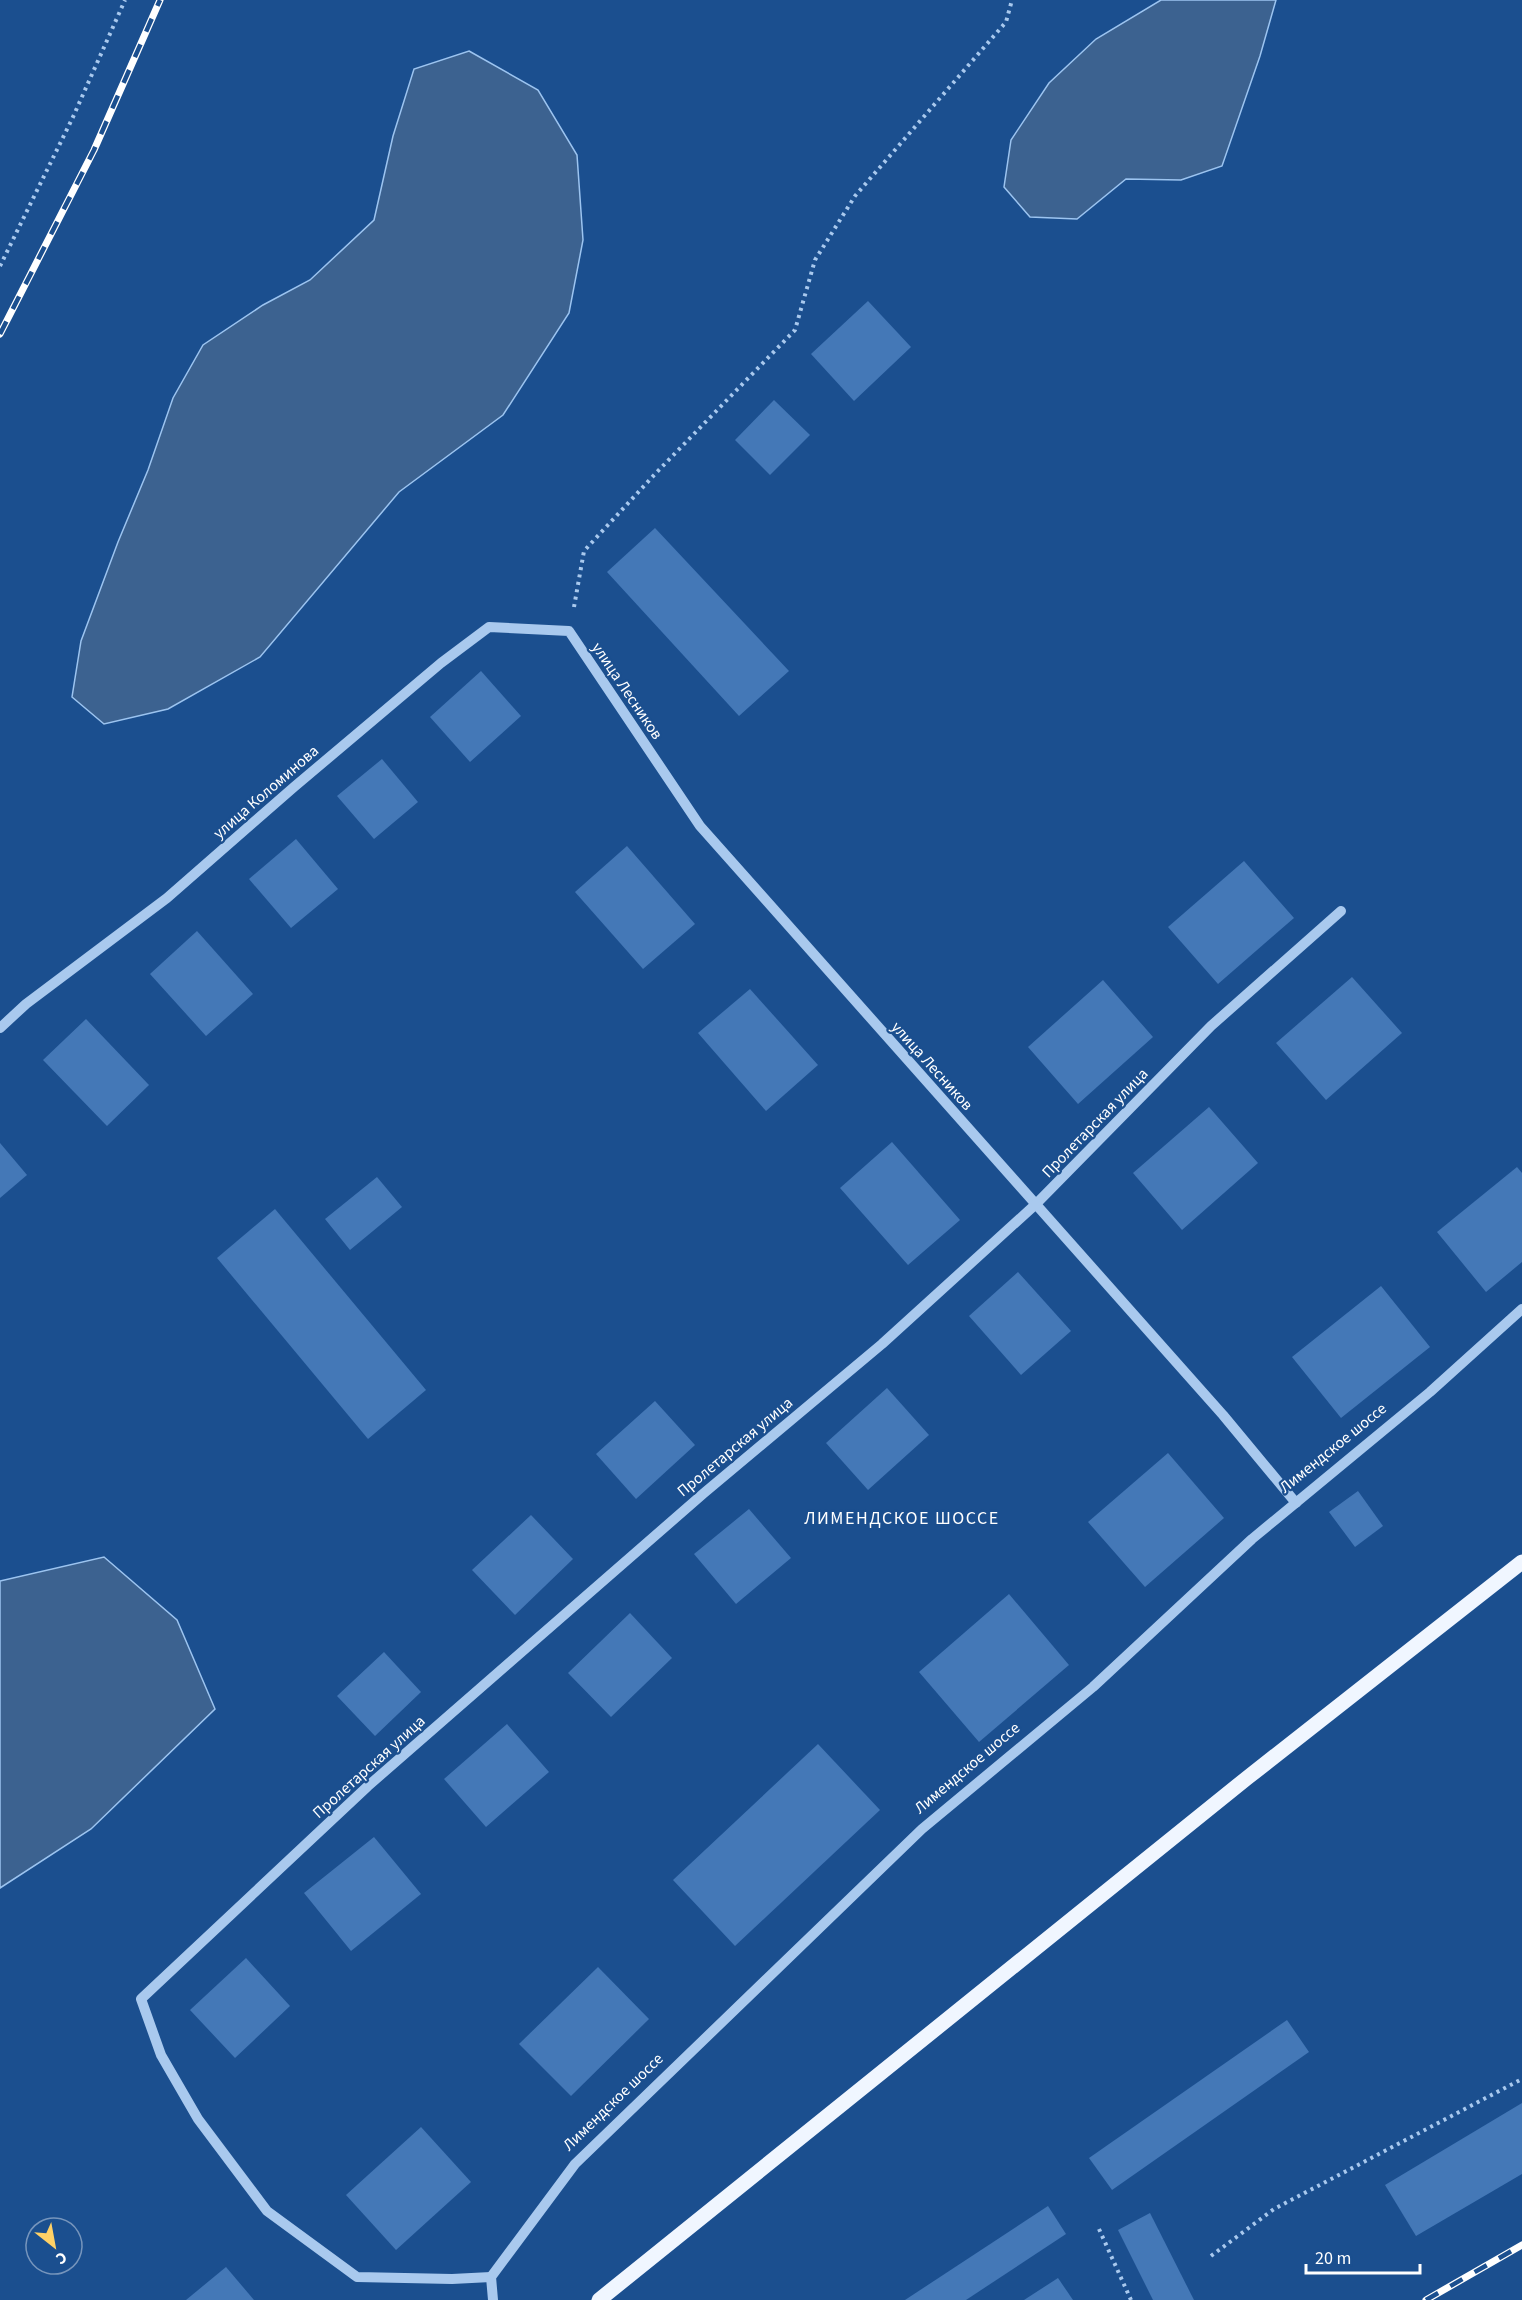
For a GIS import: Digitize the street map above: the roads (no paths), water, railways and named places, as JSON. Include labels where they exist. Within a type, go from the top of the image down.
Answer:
[{"type":"main road","points":[[598,2300],[1238,1785],[1522,1562]]},
{"type":"street","name":"улица Коломинова","points":[[0,1028],[26,1004],[167,898],[441,663],[489,627],[569,631]]},
{"type":"street","name":"улица Лесников","points":[[569,631],[700,826],[1224,1415],[1296,1503]]},
{"type":"street","name":"Пролетарская улица","points":[[491,2277],[452,2279],[357,2277],[267,2211],[198,2119],[161,2055],[141,1999],[368,1786],[704,1493],[882,1344],[1036,1204],[1210,1026],[1341,911]]},
{"type":"street","name":"Лимендское шоссе","points":[[491,2277],[575,2164],[922,1829],[1093,1687],[1252,1539],[1430,1392],[1522,1309]]},
{"type":"street","points":[[491,2277],[493,2300]]},
{"type":"water","points":[[1161,0],[1276,0],[1260,56],[1222,166],[1181,180],[1126,179],[1077,219],[1030,217],[1004,187],[1011,140],[1049,83],[1096,39]]},
{"type":"water","points":[[469,51],[538,90],[577,155],[583,240],[569,313],[503,415],[399,492],[260,657],[168,709],[104,724],[72,697],[81,641],[148,470],[173,398],[203,345],[263,305],[310,280],[374,220],[393,136],[414,69]]},
{"type":"water","points":[[104,1557],[177,1620],[215,1709],[91,1829],[0,1888],[0,1581]]},
{"type":"railway","points":[[0,334],[94,150],[160,0]]},
{"type":"railway","points":[[1426,2300],[1522,2245]]},
{"type":"district","name":"ЛИМЕНДСКОЕ ШОССЕ","points":[[902,1518]]}]
